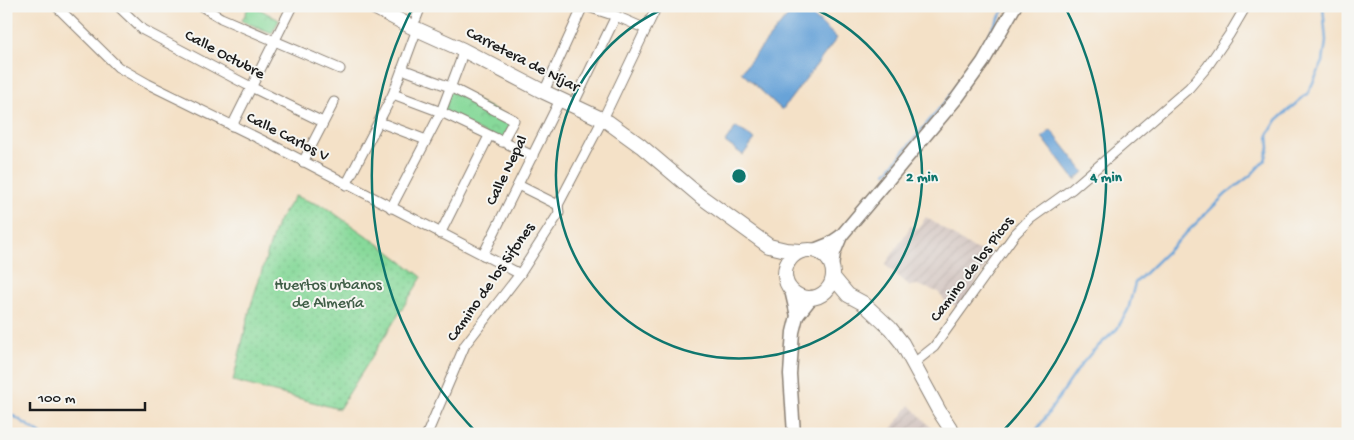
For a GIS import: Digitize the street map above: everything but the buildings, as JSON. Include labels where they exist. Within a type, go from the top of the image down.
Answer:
[{"type":"main road","name":"Carretera de Níjar","points":[[372,6],[418,18],[463,50],[603,120],[641,146],[700,196],[769,246],[785,270]]},
{"type":"main road","name":"Carretera de Níjar","points":[[390,6],[418,18],[547,85],[594,111],[603,120]]},
{"type":"main road","points":[[797,316],[830,286],[834,254],[842,236],[957,98],[983,62],[1015,6]]},
{"type":"main road","points":[[794,434],[790,374],[793,332],[797,316],[791,290],[787,284],[785,270],[790,258],[807,250],[829,244],[842,236]]},
{"type":"main road","name":"Carretera de Níjar","points":[[769,246],[786,250],[807,250]]},
{"type":"main road","points":[[807,250],[825,256],[848,295]]},
{"type":"main road","points":[[791,290],[801,296],[848,295],[863,303],[890,328],[914,363],[939,411],[954,434]]},
{"type":"street","name":"Calle Carlos V","points":[[56,6],[118,67],[520,274]]},
{"type":"street","name":"Calle Octubre","points":[[118,6],[143,30],[251,87],[323,122]]},
{"type":"street","points":[[201,6],[221,18],[340,69]]},
{"type":"street","points":[[232,126],[292,6]]},
{"type":"street","points":[[547,85],[584,6],[605,9],[646,29]]},
{"type":"street","name":"Camino de los Sifones","points":[[427,434],[465,345],[520,274],[559,213],[558,205],[603,120],[657,6]]},
{"type":"street","name":"Camino de los Picos","points":[[914,363],[934,347],[1015,234],[1030,219],[1072,189],[1189,88],[1207,68],[1246,6]]},
{"type":"street","points":[[575,100],[616,16]]},
{"type":"street","points":[[346,185],[393,94],[418,18]]},
{"type":"street","points":[[391,208],[441,112],[463,50]]},
{"type":"street","points":[[402,69],[450,87],[514,120],[502,142]]},
{"type":"street","points":[[393,94],[441,112],[533,156]]},
{"type":"street","name":"Calle Nepal","points":[[483,256],[560,100]]},
{"type":"street","points":[[303,162],[334,102]]},
{"type":"street","points":[[379,122],[426,140]]},
{"type":"street","points":[[440,234],[489,136]]},
{"type":"street","points":[[518,186],[558,205]]},
{"type":"shaded area","points":[[926,217],[974,249],[995,253],[959,309],[949,301],[947,303],[938,292],[917,285],[910,286],[885,265],[911,226],[918,229]]},
{"type":"shaded area","points":[[910,405],[937,434],[888,434]]},
{"type":"green space","points":[[249,6],[254,6],[279,20],[272,33],[242,21]]},
{"type":"green space","points":[[450,87],[514,120],[502,142],[441,112]]},
{"type":"green space","name":"Huertos urbanos de Almería","points":[[295,196],[325,207],[422,277],[339,409],[233,381],[251,305],[277,223]]},
{"type":"water","points":[[796,6],[802,6],[837,38],[782,110],[741,72]]},
{"type":"water","points":[[736,127],[755,139],[743,155],[725,142]]},
{"type":"water","points":[[1051,130],[1084,172],[1075,180],[1042,137]]},
{"type":"waterway","points":[[886,173],[948,98],[972,63],[1006,6]]},
{"type":"waterway","points":[[1034,434],[1081,365],[1117,329],[1128,310],[1135,283],[1226,194],[1251,175],[1265,160],[1269,148],[1268,135],[1277,120],[1308,93],[1323,62],[1326,41],[1323,6]]},
{"type":"waterway","points":[[6,411],[41,434]]}]
